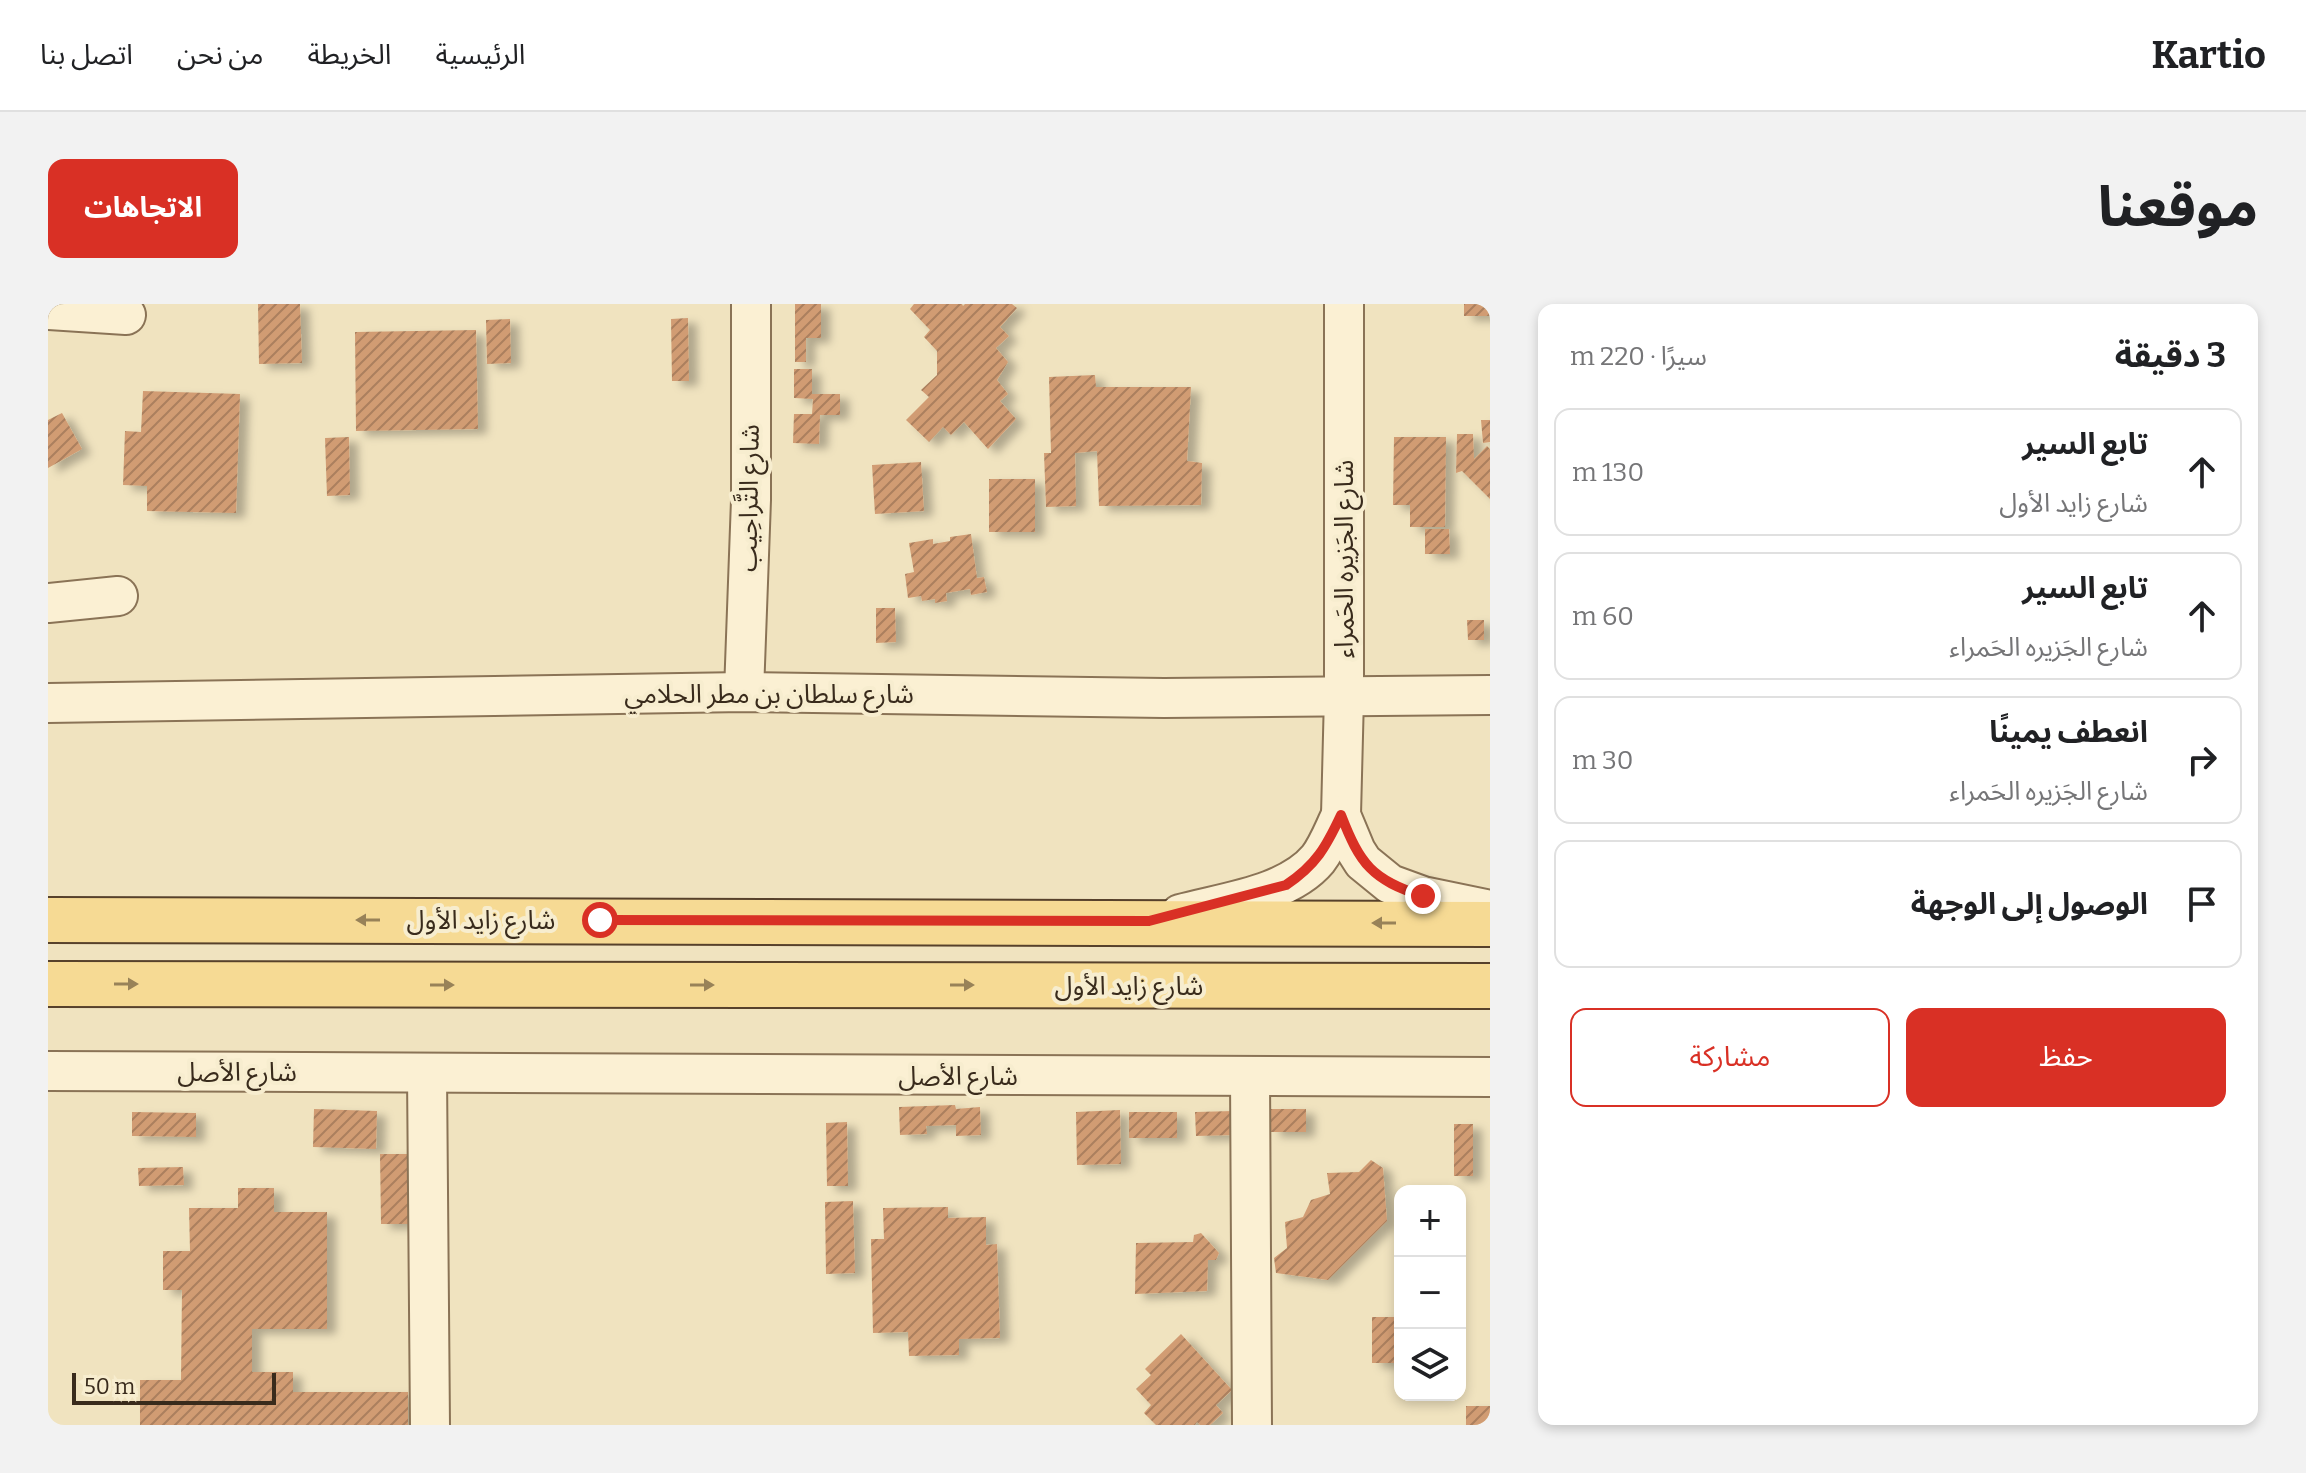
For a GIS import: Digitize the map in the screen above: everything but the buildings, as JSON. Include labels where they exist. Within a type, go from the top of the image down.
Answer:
[{"type":"main road","name":"شارع زايد الأول","points":[[48,920],[1490,924]]},
{"type":"main road","name":"شارع زايد الأول","points":[[48,984],[1490,986]]},
{"type":"street","name":"شارع التَّراحِيب","points":[[744,692],[751,500],[751,304]]},
{"type":"street","name":"شارع الجَزيره الحَمراء","points":[[1344,304],[1341,815],[1363,862],[1390,884],[1423,896],[1490,910]]},
{"type":"street","points":[[48,310],[126,315]]},
{"type":"street","points":[[48,603],[118,596]]},
{"type":"street","name":"شارع سلطان بن مطر الحلامي","points":[[48,703],[744,692],[1164,698],[1490,695]]},
{"type":"street","name":"شارع الجَزيره الحَمراء","points":[[1149,921],[1286,885],[1319,858],[1341,815]]},
{"type":"street","points":[[48,909],[92,920]]},
{"type":"street","name":"شارع الأصل","points":[[48,1071],[1490,1077]]},
{"type":"street","points":[[427,1074],[430,1425]]},
{"type":"street","points":[[1250,1077],[1252,1425]]},
{"type":"route","points":[[600,920],[1149,921],[1286,885],[1319,858],[1341,815],[1363,862],[1390,884],[1423,896]]}]
